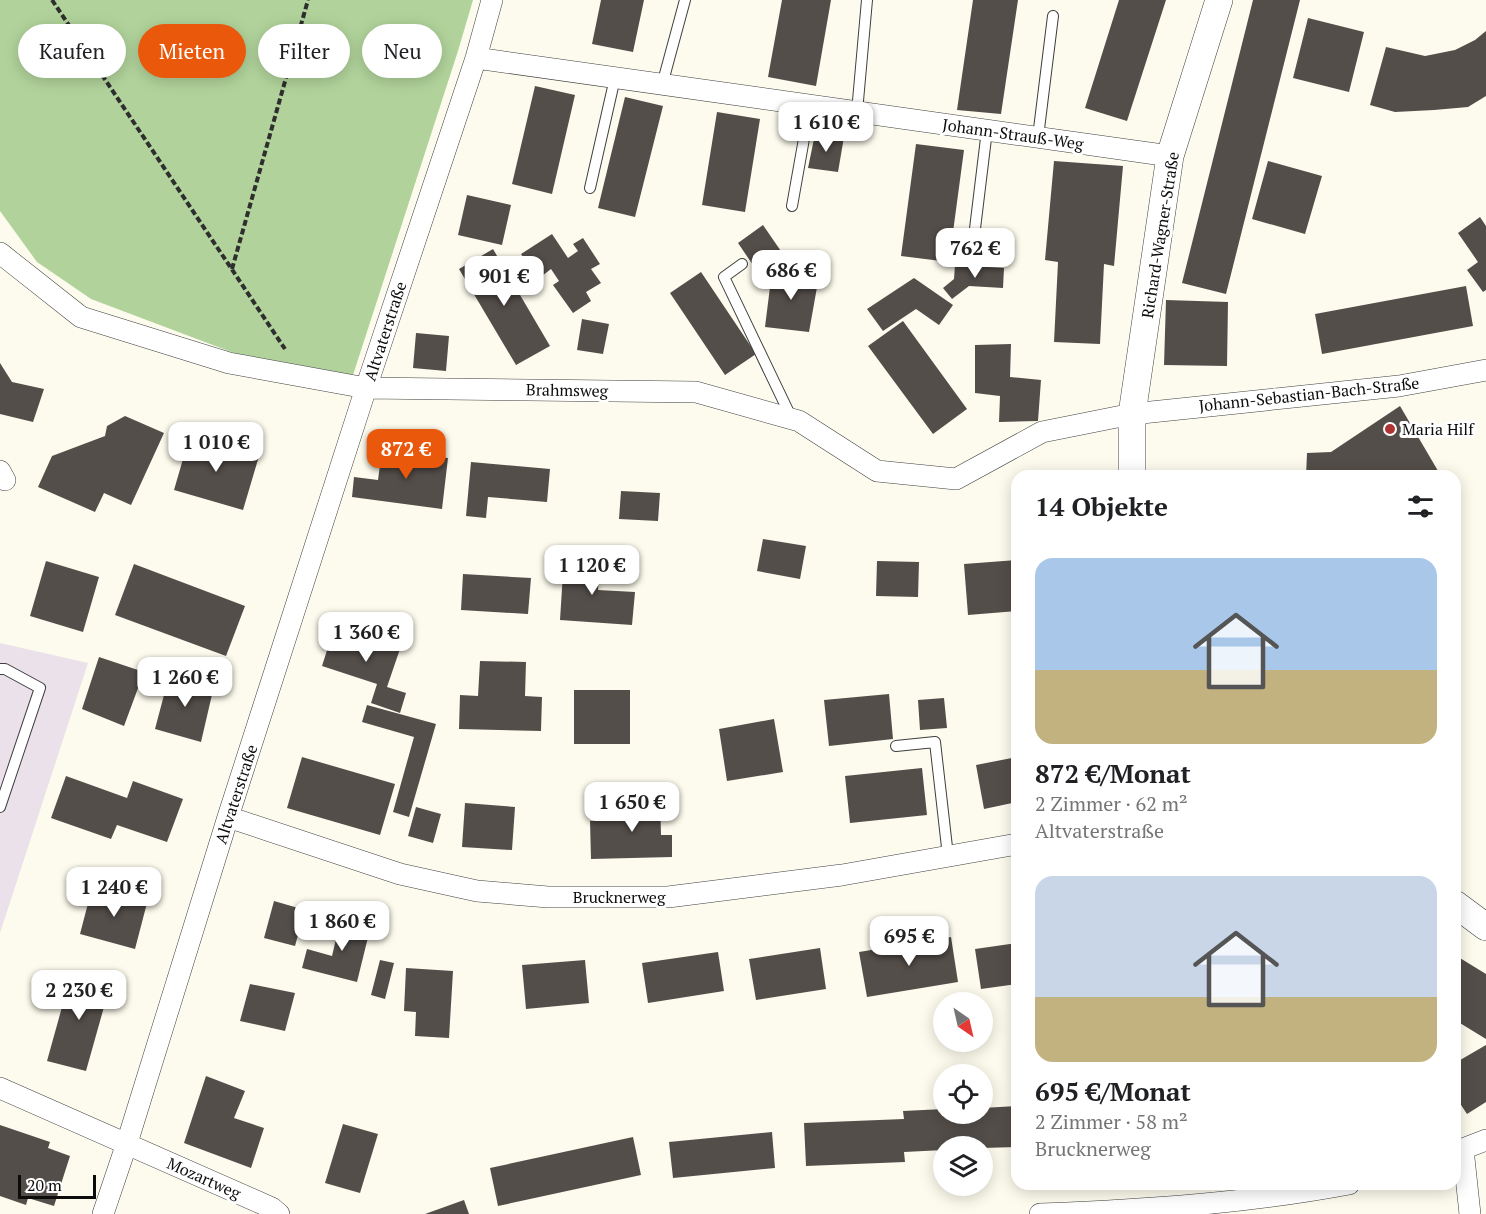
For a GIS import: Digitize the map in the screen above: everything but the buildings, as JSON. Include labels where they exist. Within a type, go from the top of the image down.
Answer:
[{"type":"street","name":"Altvaterstraße","points":[[103,1214],[366,388],[476,58],[492,0]]},
{"type":"street","name":"Richard-Wagner-Straße","points":[[1132,470],[1132,414],[1170,156],[1219,0]]},
{"type":"street","name":"Johann-Strauß-Weg","points":[[476,58],[1170,156]]},
{"type":"street","name":"Brahmsweg","points":[[0,253],[81,317],[229,363],[366,388],[696,392],[799,421],[877,471],[956,479],[1042,432],[1132,414]]},
{"type":"street","name":"Johann-Sebastian-Bach-Straße","points":[[1132,414],[1399,386],[1486,370]]},
{"type":"street","name":"Brucknerweg","points":[[228,817],[400,874],[477,891],[548,897],[668,897],[842,874],[1011,845]]},
{"type":"street","points":[[1461,908],[1486,927]]},
{"type":"street","points":[[0,1088],[127,1143]]},
{"type":"street","points":[[1461,1150],[1486,1140]]},
{"type":"street","name":"Mozartweg","points":[[127,1143],[272,1208],[279,1214]]},
{"type":"street","points":[[1461,1162],[1470,1214]]},
{"type":"street","points":[[1040,1214],[1202,1204],[1317,1190]]},
{"type":"lane","points":[[662,85],[685,0]]},
{"type":"lane","points":[[857,112],[867,0]]},
{"type":"lane","points":[[1038,137],[1053,16]]},
{"type":"lane","points":[[590,188],[615,78]]},
{"type":"lane","points":[[792,206],[810,105]]},
{"type":"lane","points":[[973,245],[987,130]]},
{"type":"lane","points":[[742,264],[724,277],[792,420]]},
{"type":"lane","points":[[0,669],[5,669],[40,688],[0,807]]},
{"type":"lane","points":[[896,746],[936,742],[948,856]]},
{"type":"path","points":[[52,0],[304,377]]},
{"type":"path","points":[[232,269],[308,0]]},
{"type":"shaded area","points":[[0,643],[88,663],[0,933]]},
{"type":"green space","points":[[0,0],[473,0],[353,375],[234,353],[91,299],[37,262],[0,211]]},
{"type":"place","name":"Maria Hilf","points":[[1390,429]]}]
